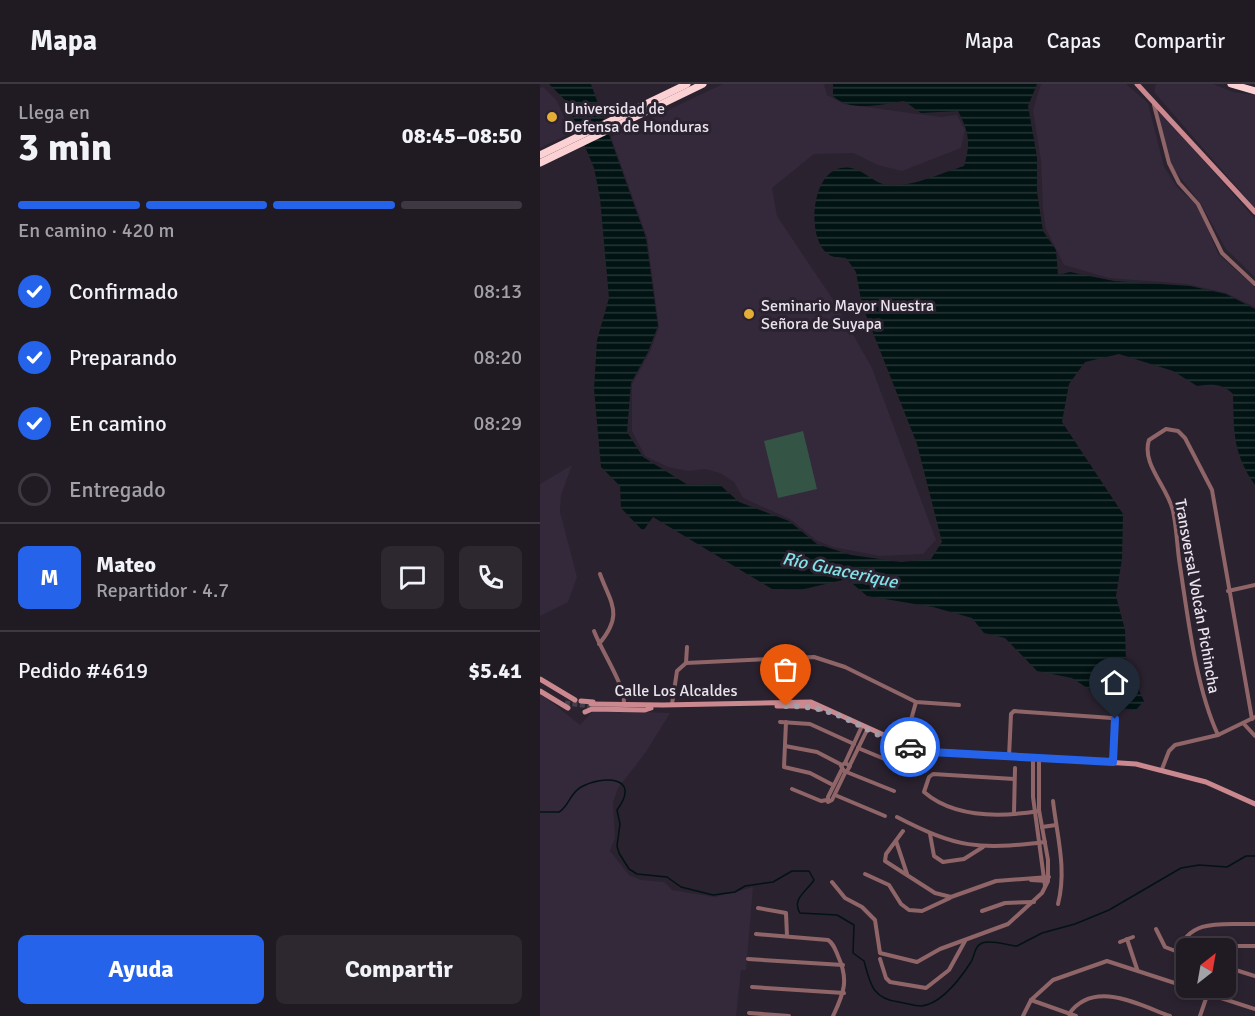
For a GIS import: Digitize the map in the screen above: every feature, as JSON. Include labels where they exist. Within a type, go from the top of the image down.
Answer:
[{"type":"highway","points":[[540,163],[558,151],[687,84]]},
{"type":"highway","points":[[623,119],[703,84]]},
{"type":"highway","points":[[1231,84],[1255,91]]},
{"type":"highway","points":[[540,155],[558,151]]},
{"type":"main road","points":[[1137,84],[1153,98],[1255,212]]},
{"type":"main road","points":[[540,681],[578,701],[663,705]]},
{"type":"main road","points":[[540,681],[566,704],[540,689]]},
{"type":"main road","name":"Calle Los Alcaldes","points":[[832,711],[811,706],[651,708],[591,705],[811,702],[832,711],[904,746],[931,752],[1113,762],[1162,769],[1206,782],[1255,804]]},
{"type":"main road","points":[[585,712],[592,709],[645,710],[651,708]]},
{"type":"street","points":[[1153,98],[1168,163],[1179,183],[1198,204],[1222,253],[1255,284]]},
{"type":"street","name":"Transversal Volcán Pichincha","points":[[1218,735],[1208,713],[1200,675],[1179,564],[1174,512],[1169,497],[1147,456],[1149,440],[1156,433],[1166,429],[1178,431],[1185,438],[1212,490],[1228,591]]},
{"type":"street","points":[[599,644],[609,628],[614,608],[613,598],[600,574]]},
{"type":"street","points":[[1162,769],[1169,751],[1175,745],[1218,735],[1253,718],[1244,684],[1228,591],[1255,585]]},
{"type":"street","points":[[594,632],[622,687],[624,702]]},
{"type":"street","points":[[686,663],[687,647]]},
{"type":"street","points":[[672,705],[677,671],[686,663],[814,657],[845,667],[916,702],[959,705]]},
{"type":"street","points":[[904,746],[916,702]]},
{"type":"street","points":[[1009,757],[1011,714],[1014,711],[1112,718],[1116,721],[1113,762]]},
{"type":"street","points":[[834,785],[810,773],[786,768],[783,722],[821,727],[854,744]]},
{"type":"street","points":[[1244,724],[1255,736]]},
{"type":"street","points":[[792,789],[821,801],[831,802],[854,744],[865,727]]},
{"type":"street","points":[[827,801],[834,785],[858,748],[865,727]]},
{"type":"street","points":[[785,746],[817,752],[894,791]]},
{"type":"street","points":[[858,748],[904,767]]},
{"type":"street","points":[[832,882],[844,898],[862,907],[875,920],[881,954],[920,962],[940,949],[1008,924],[1035,902],[1046,886],[1037,812],[1036,758]]},
{"type":"street","points":[[1014,813],[1015,768]]},
{"type":"street","points":[[1014,779],[933,774],[929,777],[924,789],[926,794],[963,811],[1037,812]]},
{"type":"street","points":[[835,795],[885,816]]},
{"type":"street","points":[[1053,801],[1062,860],[1063,885],[1058,903]]},
{"type":"street","points":[[1037,812],[1042,827],[1042,843]]},
{"type":"street","points":[[897,817],[930,834],[983,847],[1042,843]]},
{"type":"street","points":[[1042,827],[1056,825]]},
{"type":"street","points":[[903,831],[886,854],[885,861],[935,893],[951,897]]},
{"type":"street","points":[[930,834],[934,856],[943,862],[964,859],[983,847]]},
{"type":"street","points":[[896,841],[907,874]]},
{"type":"street","points":[[865,874],[889,885],[901,904],[909,910],[922,911],[951,897],[996,881],[1046,879]]},
{"type":"street","points":[[982,911],[1005,903],[1035,902]]},
{"type":"street","points":[[758,908],[786,913],[787,936]]},
{"type":"street","points":[[1184,938],[1191,931],[1219,924],[1255,924]]},
{"type":"street","points":[[1156,929],[1163,945],[1176,951]]},
{"type":"street","points":[[756,934],[828,940],[832,943],[843,966],[847,984],[833,1016]]},
{"type":"street","points":[[1120,942],[1133,937]]},
{"type":"street","points":[[1127,939],[1137,970]]},
{"type":"street","points":[[880,959],[886,978],[890,982],[926,988],[950,970],[965,940]]},
{"type":"street","points":[[1236,946],[1255,946]]},
{"type":"street","points":[[748,959],[843,966]]},
{"type":"street","points":[[1023,1016],[1031,1000],[1053,980],[1099,963],[1111,961],[1176,983]]},
{"type":"street","points":[[1236,970],[1255,976]]},
{"type":"street","points":[[752,987],[844,993]]},
{"type":"street","points":[[1069,1014],[1082,1002],[1110,995],[1170,1016]]},
{"type":"street","points":[[1200,1016],[1206,998]]},
{"type":"street","points":[[1220,998],[1255,1009]]},
{"type":"street","points":[[1031,1000],[1076,1016]]},
{"type":"street","points":[[749,1012],[789,1016]]},
{"type":"shaded area","name":"Seminario Mayor Nuestra Señora de Suyapa","points":[[723,84],[824,84],[827,95],[844,104],[940,117],[957,115],[965,130],[961,148],[902,171],[878,165],[853,153],[814,154],[772,188],[777,216],[834,301],[872,368],[936,540],[923,554],[880,556],[833,547],[816,540],[790,519],[743,498],[734,482],[720,473],[705,469],[688,471],[668,467],[645,456],[632,431],[632,384],[650,352],[659,327],[647,237],[611,137]]},
{"type":"shaded area","points":[[1041,84],[1126,84],[1148,103],[1164,167],[1177,187],[1199,207],[1218,254],[1255,287],[1255,307],[1226,293],[1187,284],[1109,278],[1064,265],[1046,229],[1043,209],[1041,161],[1033,110]]},
{"type":"shaded area","points":[[1156,84],[1213,84],[1233,92],[1255,95],[1255,208],[1154,92]]},
{"type":"shaded area","name":"Universidad de Defensa de Honduras","points":[[543,87],[557,101],[571,133],[540,148],[540,88]]},
{"type":"shaded area","points":[[1161,112],[1255,219],[1255,277],[1226,249],[1201,204],[1172,167],[1157,113]]},
{"type":"shaded area","points":[[572,465],[561,495],[560,512],[577,577],[568,602],[540,616],[540,484]]},
{"type":"shaded area","points":[[540,693],[580,725],[594,710],[670,713],[646,752],[618,788],[613,802],[615,838],[610,851],[629,875],[641,880],[664,882],[672,890],[715,897],[753,887],[746,970],[741,970],[736,1016],[540,1016]]},
{"type":"green space","points":[[803,431],[817,489],[778,498],[764,441]]},
{"type":"water","name":"Río Guacerique","points":[[549,84],[591,84],[646,238],[658,326],[648,352],[631,383],[627,432],[643,457],[688,485],[719,484],[739,502],[789,521],[817,544],[851,555],[901,562],[931,559],[942,542],[917,444],[862,305],[856,272],[846,258],[828,254],[821,246],[817,235],[815,207],[818,193],[823,181],[831,172],[848,167],[887,185],[906,184],[926,179],[964,166],[968,144],[965,125],[958,111],[921,113],[904,101],[858,106],[840,101],[833,96],[833,84],[1037,84],[1028,106],[1037,157],[1037,192],[1043,231],[1056,250],[1058,275],[1070,272],[1114,281],[1190,286],[1226,294],[1255,309],[1255,485],[1238,451],[1234,430],[1233,394],[1225,388],[1212,385],[1197,386],[1173,371],[1119,354],[1085,362],[1069,384],[1062,422],[1123,514],[1122,559],[1116,596],[1125,630],[1126,662],[1111,666],[1138,688],[1144,701],[1135,711],[1113,705],[1072,678],[1037,671],[1005,638],[984,633],[972,618],[933,607],[867,596],[847,579],[800,590],[772,589],[653,517],[643,531],[621,508],[620,486],[601,467],[594,389],[597,340],[609,298],[600,198],[594,168],[566,101]]},
{"type":"waterway","points":[[540,812],[559,812],[577,790],[590,783],[617,781],[625,790],[624,799],[617,810],[620,824],[617,846],[629,869],[637,874],[667,877],[681,887],[713,895],[735,892],[745,886],[773,882],[792,871],[809,871],[814,880],[797,903],[800,913],[837,915],[854,925],[853,953],[864,961],[874,989],[878,994],[890,1000],[918,1006],[936,1001],[950,990],[967,969],[976,949],[982,943],[995,942],[1017,946],[1042,933],[1075,924],[1109,910],[1181,868],[1199,865],[1227,867],[1246,856],[1255,856]]},
{"type":"tunnel","points":[[565,703],[591,706]]},
{"type":"way so far","points":[[786,706],[811,706],[832,711],[910,747]]},
{"type":"place","name":"Universidad de Defensa de Honduras","points":[[552,117]]},
{"type":"place","name":"Seminario Mayor Nuestra Señora de Suyapa","points":[[749,314]]},
{"type":"route","points":[[910,747],[931,752],[1113,762],[1115,719]]}]
